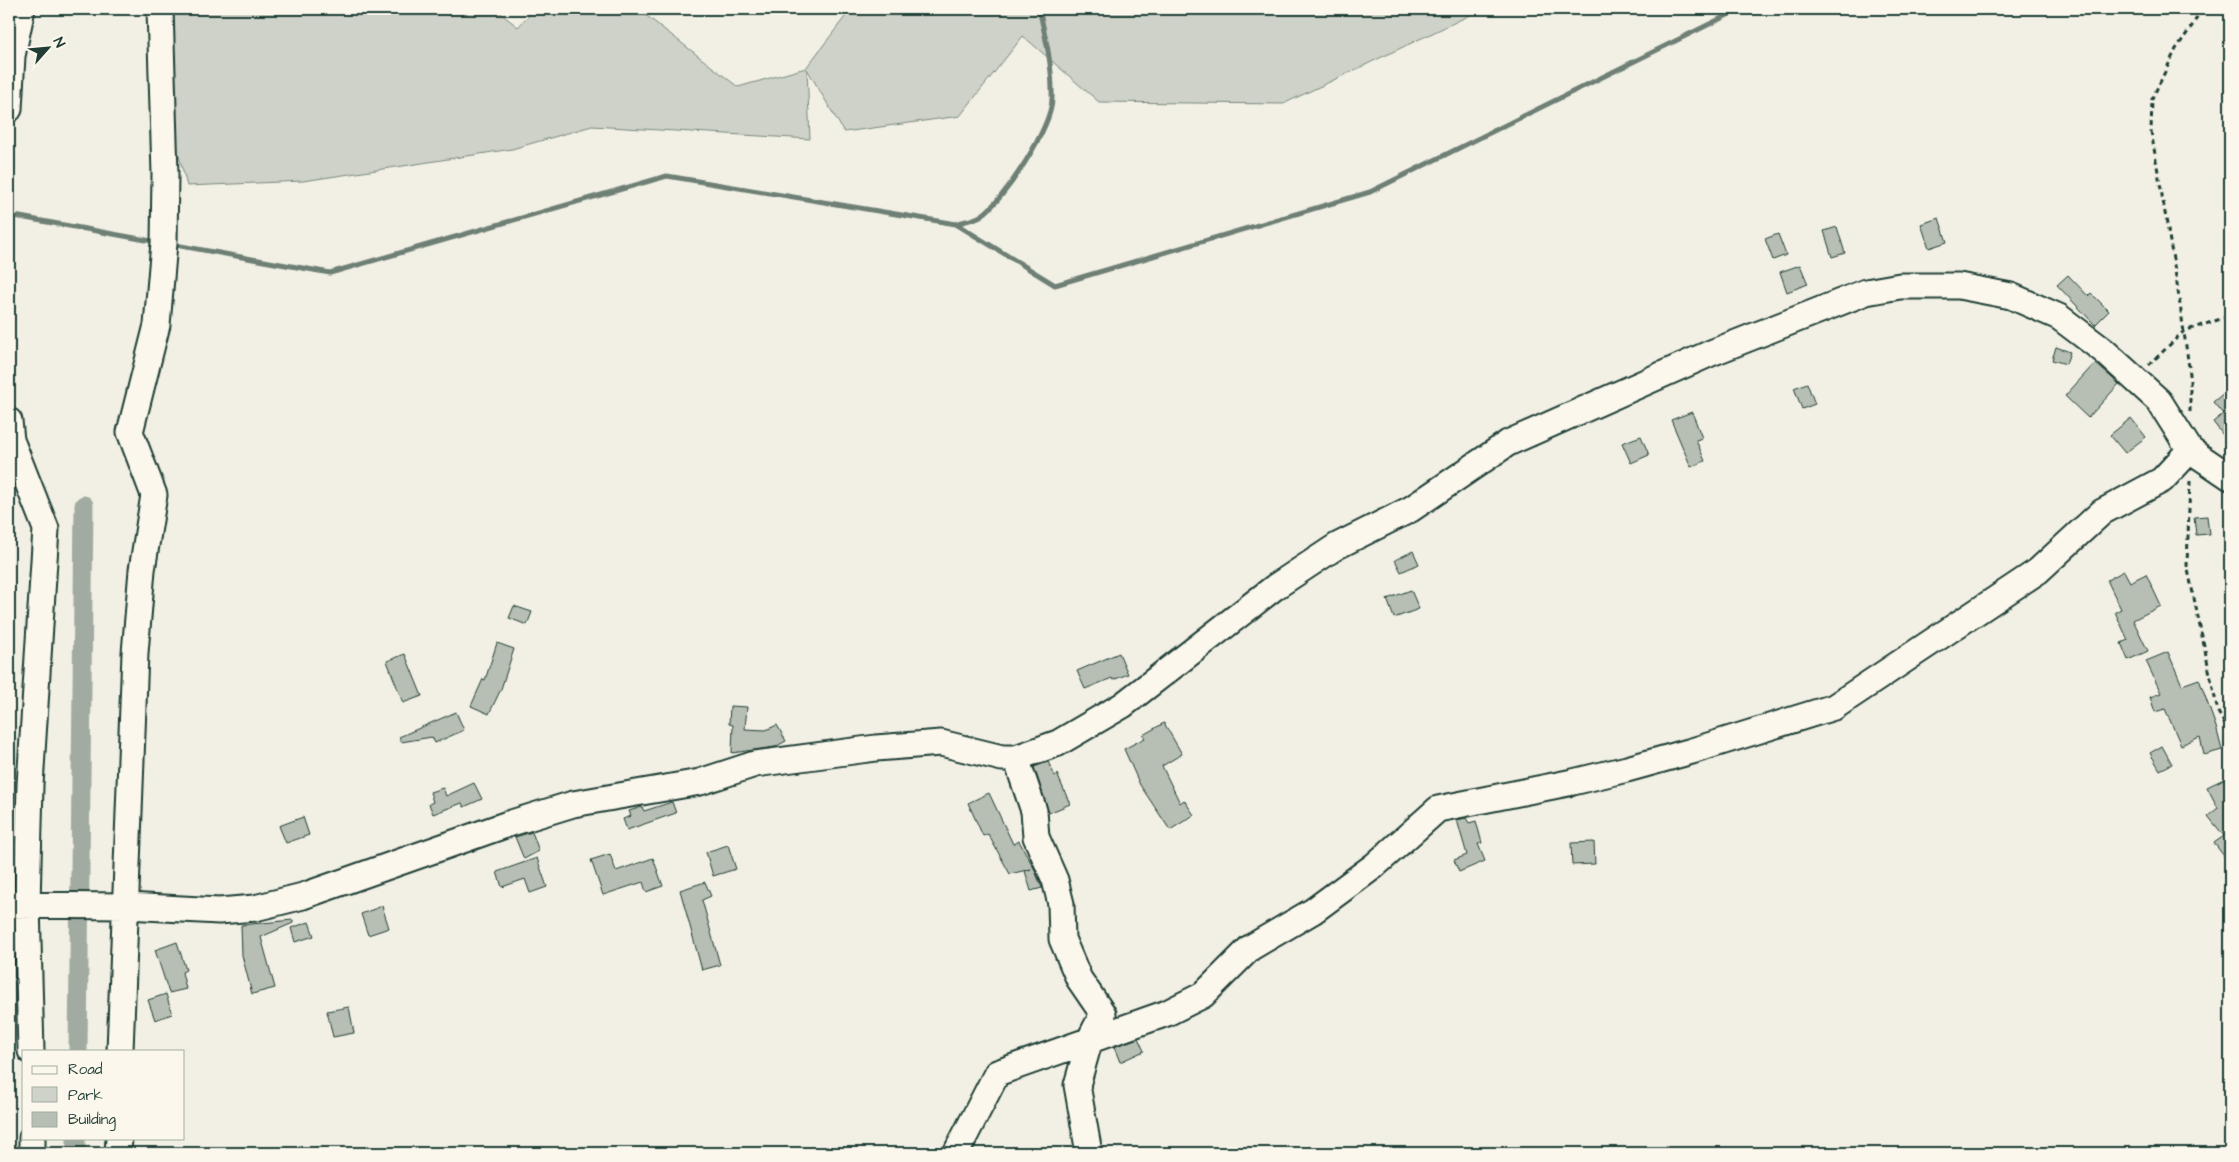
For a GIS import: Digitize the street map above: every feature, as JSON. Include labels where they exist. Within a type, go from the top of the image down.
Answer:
[{"type":"street","points":[[9,109],[12,56],[22,9]]},
{"type":"street","points":[[120,1050],[127,906],[128,818],[135,653],[142,570],[154,495],[130,432],[157,325],[164,243],[165,174],[160,9]]},
{"type":"street","points":[[18,905],[127,906],[219,911],[255,908],[303,896],[508,824],[573,804],[700,782],[756,764],[876,748],[941,744],[1002,758],[1016,758],[1058,743],[1123,705],[1275,587],[1337,546],[1411,509],[1508,443],[1711,354],[1866,292],[1900,286],[1959,286],[2011,296],[2059,317],[2104,352],[2159,401],[2190,450],[2230,477]]},
{"type":"street","points":[[9,421],[11,440],[46,529],[30,785],[18,905],[31,1050]]},
{"type":"street","points":[[956,1153],[997,1073],[1167,1013],[1203,995],[1250,948],[1313,911],[1374,866],[1438,808],[1573,782],[1627,769],[1834,707],[2038,571],[2102,512],[2162,480],[2190,450]]},
{"type":"street","points":[[1016,758],[1034,811],[1036,837],[1055,880],[1062,904],[1062,938],[1079,979],[1103,1014],[1090,1039],[1077,1085],[1088,1153]]},
{"type":"street","points":[[32,1140],[32,1153]]},
{"type":"street","points":[[118,1153],[119,1140]]},
{"type":"path","points":[[2201,9],[2176,49],[2152,99],[2151,131],[2190,374],[2187,565],[2218,712],[2230,734]]},
{"type":"path","points":[[2134,379],[2184,331],[2230,316]]},
{"type":"green space","points":[[173,9],[495,9],[518,27],[535,9],[638,9],[738,87],[806,68],[851,9],[1483,9],[1283,104],[1099,102],[1023,36],[960,116],[844,132],[807,69],[810,139],[592,126],[512,149],[303,181],[187,186],[175,141]]},
{"type":"building","points":[[1939,218],[1947,242],[1929,248],[1921,224]]},
{"type":"building","points":[[1837,227],[1845,253],[1832,257],[1824,231]]},
{"type":"building","points":[[1778,234],[1786,255],[1773,260],[1765,239]]},
{"type":"building","points":[[1800,265],[1808,284],[1787,292],[1780,272]]},
{"type":"building","points":[[2068,275],[2088,296],[2091,293],[2109,311],[2095,325],[2057,285]]},
{"type":"building","points":[[2056,347],[2070,352],[2066,364],[2052,360]]},
{"type":"building","points":[[2095,363],[2119,384],[2088,418],[2065,396]]},
{"type":"building","points":[[1807,383],[1815,404],[1802,409],[1794,388]]},
{"type":"building","points":[[2230,388],[2230,444],[2213,422],[2223,414],[2213,402]]},
{"type":"building","points":[[1692,412],[1702,438],[1696,440],[1705,461],[1691,467],[1671,420]]},
{"type":"building","points":[[2131,418],[2146,437],[2125,453],[2110,435]]},
{"type":"building","points":[[1641,436],[1649,455],[1631,463],[1622,443]]},
{"type":"building","points":[[2207,516],[2209,534],[2196,535],[2194,517]]},
{"type":"building","points":[[1413,551],[1419,564],[1401,572],[1395,560]]},
{"type":"building","points":[[2124,571],[2130,582],[2146,574],[2161,606],[2133,620],[2148,651],[2128,660],[2121,643],[2128,640],[2115,612],[2121,609],[2107,580]]},
{"type":"building","points":[[1411,590],[1419,609],[1394,618],[1387,599]]},
{"type":"building","points":[[514,606],[532,612],[527,625],[509,618]]},
{"type":"building","points":[[497,643],[514,649],[501,689],[489,714],[471,706],[483,679],[485,680]]},
{"type":"building","points":[[2168,652],[2182,685],[2199,679],[2222,750],[2204,755],[2200,737],[2181,745],[2165,709],[2155,712],[2150,697],[2161,693],[2146,661]]},
{"type":"building","points":[[1119,653],[1128,674],[1085,689],[1077,671]]},
{"type":"building","points":[[405,654],[422,696],[403,703],[387,661]]},
{"type":"building","points":[[730,706],[747,707],[745,729],[766,730],[777,725],[786,741],[775,747],[732,753],[733,725],[729,724]]},
{"type":"building","points":[[456,712],[464,730],[435,743],[432,737],[401,742],[399,737]]},
{"type":"building","points":[[1164,723],[1182,754],[1162,766],[1180,803],[1184,800],[1194,815],[1170,830],[1140,785],[1124,749],[1145,738],[1143,735]]},
{"type":"building","points":[[2162,746],[2172,764],[2160,770],[2150,753]]},
{"type":"building","points":[[1048,762],[1055,776],[1057,774],[1070,804],[1049,813],[1034,767]]},
{"type":"building","points":[[2230,776],[2230,864],[2214,843],[2224,836],[2208,816],[2218,808],[2207,787]]},
{"type":"building","points":[[474,783],[482,799],[464,807],[462,803],[433,814],[429,804],[433,802],[430,792],[443,788],[446,796]]},
{"type":"building","points":[[989,793],[1013,844],[1019,841],[1034,868],[1042,888],[1031,891],[1025,871],[1031,869],[1010,874],[988,834],[983,836],[968,803]]},
{"type":"building","points":[[672,802],[676,813],[627,830],[623,819],[631,816],[629,811],[642,807],[644,811]]},
{"type":"building","points":[[303,817],[309,835],[286,843],[279,826]]},
{"type":"building","points":[[1466,818],[1469,823],[1476,821],[1482,843],[1478,844],[1485,861],[1459,872],[1454,860],[1467,855],[1457,820]]},
{"type":"building","points":[[532,832],[539,851],[524,859],[515,837]]},
{"type":"building","points":[[1594,842],[1595,864],[1572,865],[1571,843]]},
{"type":"building","points":[[728,845],[736,869],[713,876],[706,852]]},
{"type":"building","points":[[610,854],[616,871],[653,858],[663,886],[646,892],[643,882],[603,895],[591,860]]},
{"type":"building","points":[[537,858],[547,887],[530,893],[525,879],[502,887],[497,872]]},
{"type":"building","points":[[705,882],[711,896],[702,900],[720,965],[702,970],[680,890]]},
{"type":"building","points":[[382,906],[389,928],[368,935],[361,914]]},
{"type":"building","points":[[293,920],[293,923],[261,937],[275,988],[252,994],[242,955],[241,925]]},
{"type":"building","points":[[309,922],[314,936],[295,942],[291,928]]},
{"type":"building","points":[[177,942],[186,970],[182,972],[186,989],[169,993],[155,950]]},
{"type":"building","points":[[166,994],[172,1014],[155,1020],[148,1000]]},
{"type":"building","points":[[349,1007],[354,1033],[333,1037],[327,1011]]},
{"type":"building","points":[[1138,1038],[1144,1051],[1120,1062],[1114,1047]]},
{"type":"waterway","points":[[956,224],[979,217],[991,207],[1014,179],[1036,144],[1044,127],[1050,111],[1052,88],[1048,54],[1039,9]]},
{"type":"waterway","points":[[170,244],[330,273],[667,176],[956,224],[1055,285],[1370,192],[1740,9]]},
{"type":"waterway","points":[[9,215],[157,242]]},
{"type":"waterway","points":[[78,1050],[84,505]]},
{"type":"waterway","points":[[76,1140],[76,1153]]}]
